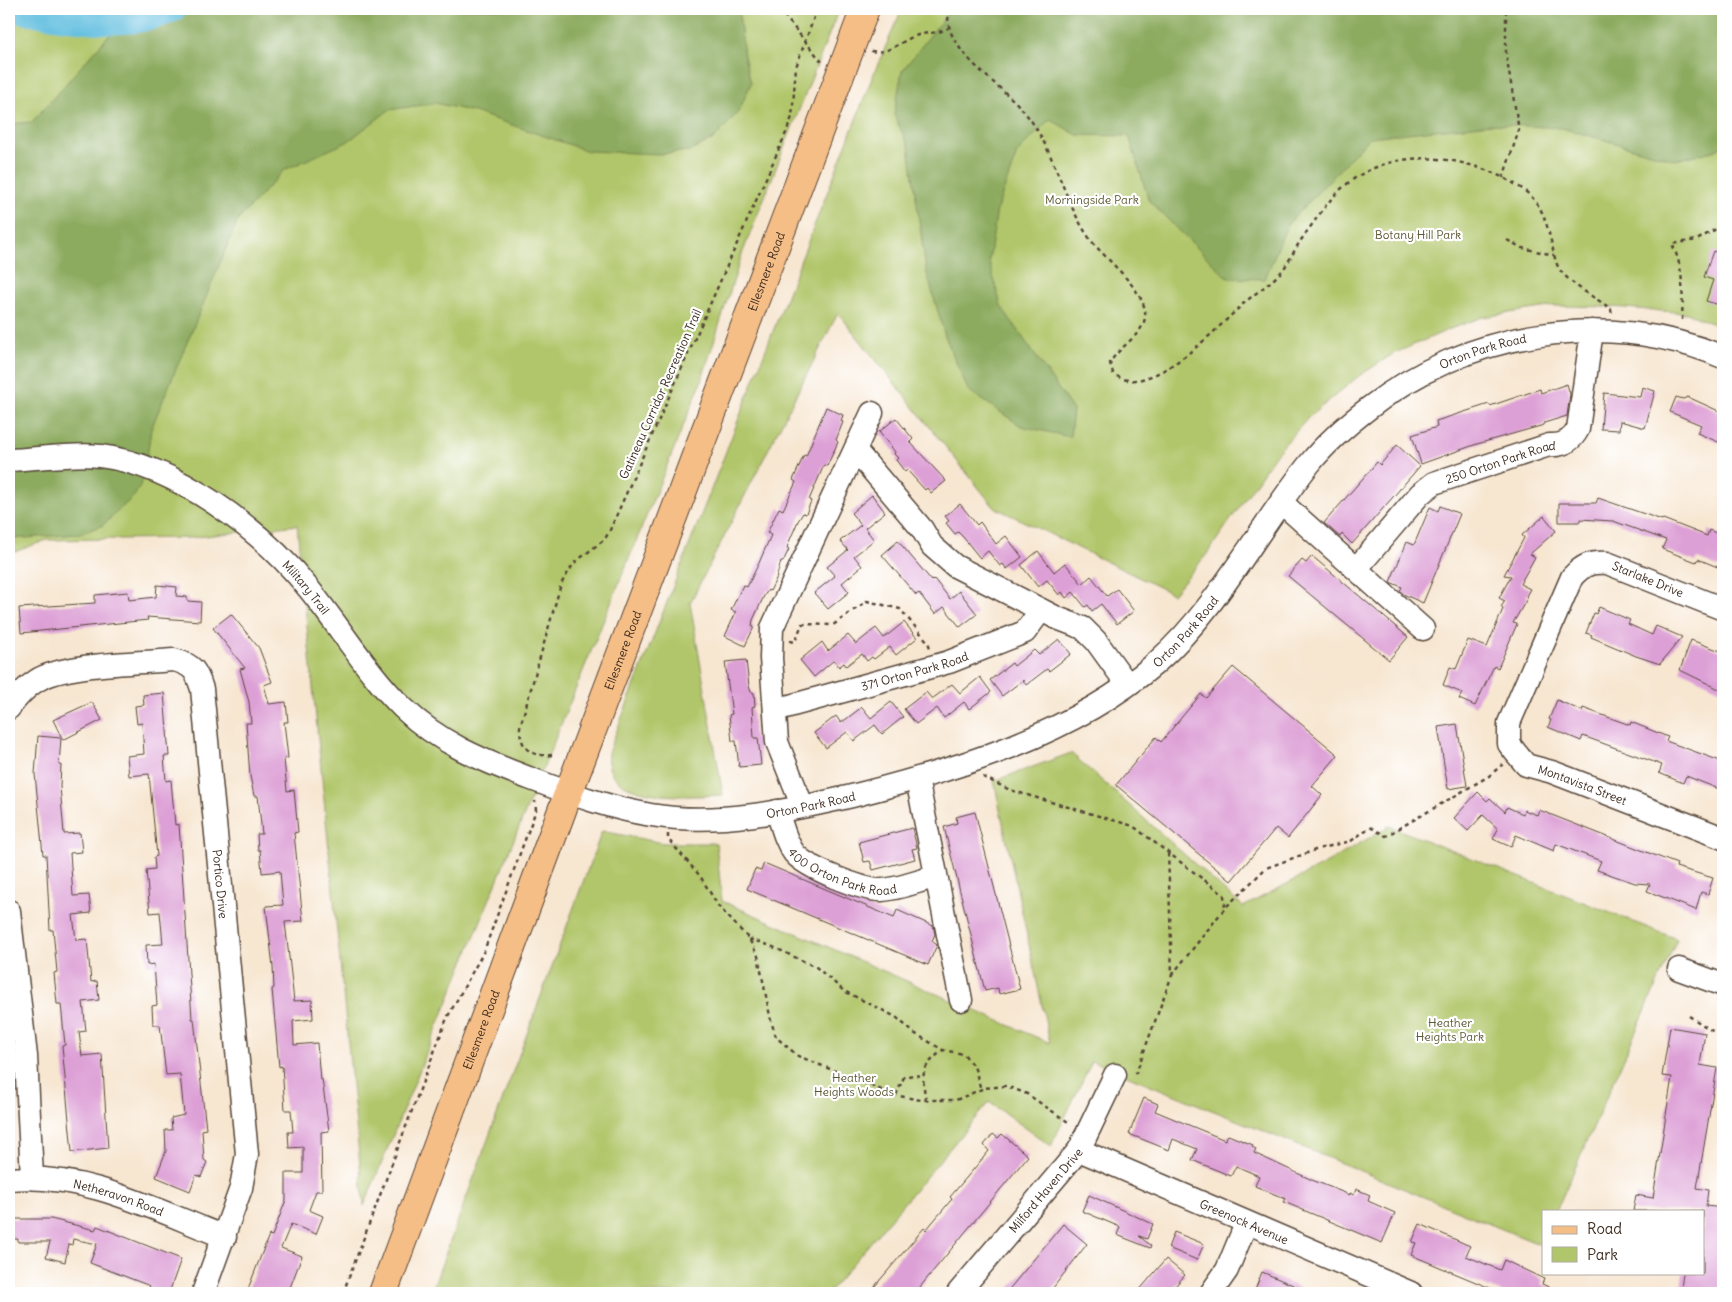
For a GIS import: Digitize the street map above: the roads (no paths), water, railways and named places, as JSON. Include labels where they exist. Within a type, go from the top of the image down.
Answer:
[{"type":"main road","name":"Ellesmere Road","points":[[383,1293],[568,794],[865,9]]},
{"type":"street","name":"Orton Park Road","points":[[568,794],[650,815],[718,818],[777,811],[917,780],[958,766],[1034,736],[1074,716],[1127,684],[1155,664],[1193,626],[1223,588],[1310,463],[1342,430],[1384,397],[1422,372],[1463,354],[1520,338],[1573,331],[1603,331],[1648,336],[1723,358]]},
{"type":"street","name":"250 Orton Park Road","points":[[1357,568],[1420,494],[1434,483],[1549,445],[1564,443],[1573,438],[1578,429],[1603,331]]},
{"type":"street","points":[[802,805],[777,742],[772,628],[856,451],[872,413]]},
{"type":"street","points":[[856,451],[922,529],[932,546],[955,566],[1041,610],[1074,623],[1090,634],[1127,684]]},
{"type":"street","name":"Military Trail","points":[[9,460],[97,455],[150,468],[191,488],[255,535],[297,575],[378,681],[408,713],[433,732],[475,758],[568,794]]},
{"type":"street","points":[[1282,503],[1423,628]]},
{"type":"street","name":"Starlake Drive","points":[[1516,753],[1509,744],[1509,723],[1572,577],[1583,565],[1596,562],[1607,563],[1723,609]]},
{"type":"street","name":"371 Orton Park Road","points":[[775,710],[933,666],[1025,632],[1041,610]]},
{"type":"street","name":"Portico Drive","points":[[9,708],[23,691],[38,680],[62,670],[174,660],[190,665],[198,677],[202,689],[247,1154],[245,1175],[225,1237],[203,1293]]},
{"type":"street","name":"Montavista Street","points":[[1516,753],[1526,765],[1552,772],[1723,838]]},
{"type":"street","points":[[917,780],[961,1000]]},
{"type":"street","name":"400 Orton Park Road","points":[[777,811],[788,843],[796,855],[805,862],[860,886],[884,890],[935,877]]},
{"type":"street","points":[[9,911],[26,1056],[32,1177]]},
{"type":"street","points":[[1679,970],[1723,986]]},
{"type":"street","name":"Milford Haven Drive","points":[[958,1293],[1083,1142],[1115,1075]]},
{"type":"street","name":"Greenock Avenue","points":[[1083,1142],[1246,1224],[1411,1293]]},
{"type":"street","name":"Netheravon Road","points":[[9,1179],[32,1177],[76,1182],[116,1193],[225,1237]]},
{"type":"street","points":[[1211,1293],[1227,1270],[1246,1224]]},
{"type":"waterway","points":[[9,9],[92,21],[135,20],[155,16],[173,9]]},
{"type":"park label","name":"Morningside Park","points":[[1092,199]]},
{"type":"park label","name":"Botany Hill Park","points":[[1418,234]]},
{"type":"park label","name":"Heather Heights Park","points":[[1450,1029]]},
{"type":"park label","name":"Heather Heights Woods","points":[[854,1084]]}]
